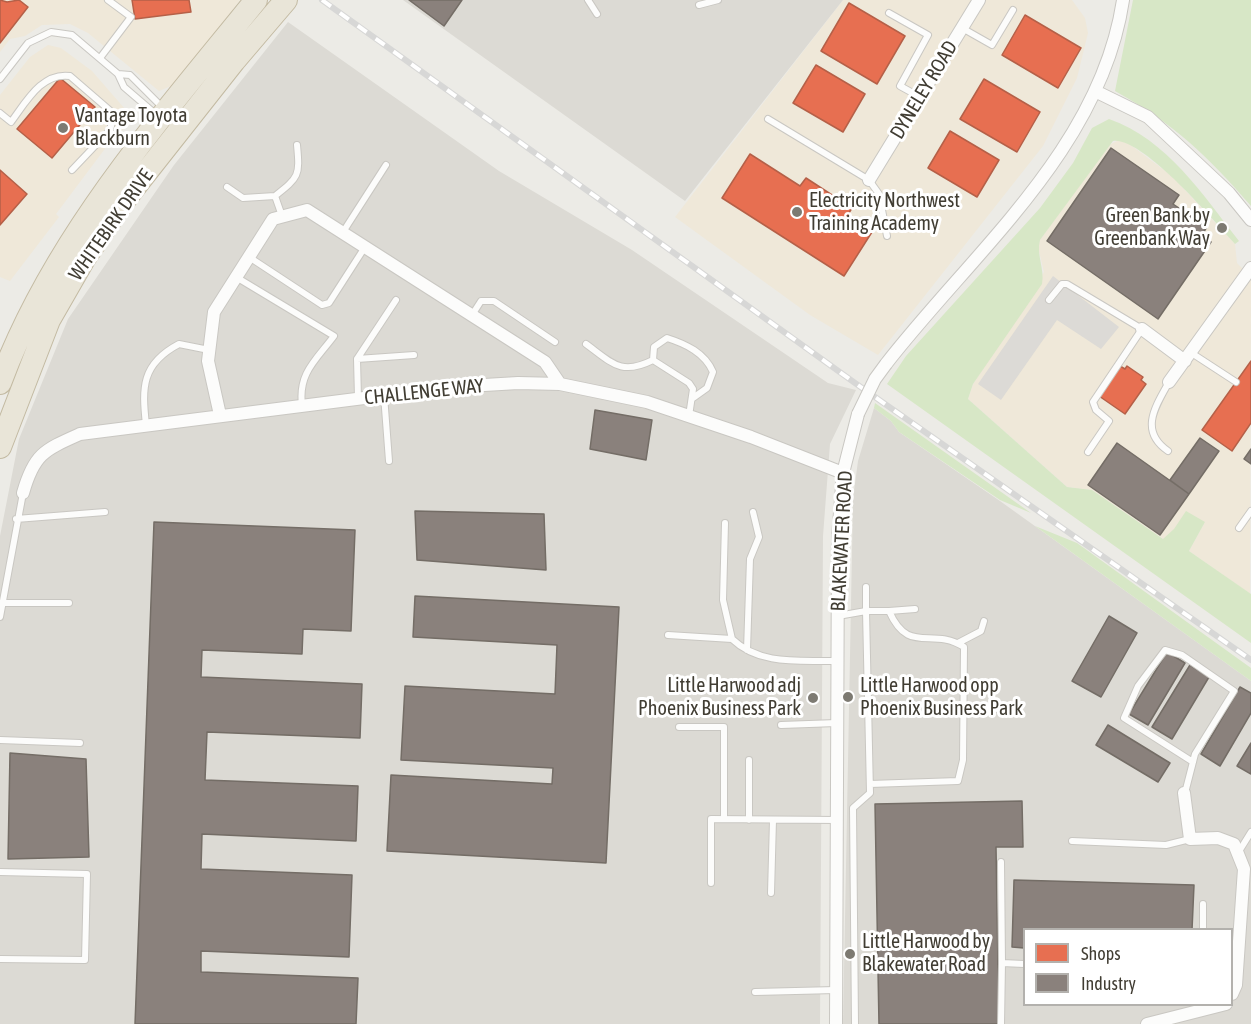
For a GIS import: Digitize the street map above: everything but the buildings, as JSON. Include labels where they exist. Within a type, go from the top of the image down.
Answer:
[{"type":"highway","name":"WHITEBIRK DRIVE","points":[[0,383],[34,302],[73,238],[164,113],[256,0]]},
{"type":"highway","name":"WHITEBIRK DRIVE","points":[[0,447],[49,320],[84,259],[122,203],[234,61],[286,0]]},
{"type":"street","name":"DYNELEY ROAD","points":[[869,180],[980,0]]},
{"type":"street","name":"BLAKEWATER ROAD","points":[[837,1024],[838,538],[843,473],[858,414],[875,378],[1064,150],[1095,91],[1119,25],[1123,0]]},
{"type":"street","points":[[1095,91],[1148,117],[1229,193],[1251,220]]},
{"type":"street","points":[[220,415],[208,361],[214,312],[273,219],[307,210],[546,362],[560,384]]},
{"type":"street","points":[[1169,382],[1251,268]]},
{"type":"street","points":[[1142,329],[1187,357]]},
{"type":"street","name":"CHALLENGE WAY","points":[[23,493],[30,467],[50,447],[80,434],[451,387],[560,384],[646,402],[843,473]]},
{"type":"street","points":[[1184,793],[1190,838],[1218,838],[1234,844],[1244,869],[1236,985],[1233,992]]},
{"type":"street","points":[[1147,1024],[1222,1006]]},
{"type":"lane","points":[[100,58],[131,18],[108,0]]},
{"type":"lane","points":[[588,0],[597,14]]},
{"type":"lane","points":[[699,5],[718,0]]},
{"type":"lane","points":[[962,28],[992,45],[1014,10]]},
{"type":"lane","points":[[889,13],[928,35],[900,86],[920,97]]},
{"type":"lane","points":[[0,79],[28,43],[51,32],[72,35],[118,74],[124,87],[152,111],[164,113]]},
{"type":"lane","points":[[118,74],[130,75],[160,102],[164,113],[182,128]]},
{"type":"lane","points":[[0,113],[11,122],[42,83],[61,75],[70,76],[114,114],[110,130],[72,170]]},
{"type":"lane","points":[[768,119],[869,180],[879,194],[887,236]]},
{"type":"lane","points":[[227,187],[243,198],[276,196],[296,180],[300,171],[297,145]]},
{"type":"lane","points":[[342,233],[387,165]]},
{"type":"lane","points":[[276,196],[282,217]]},
{"type":"lane","points":[[249,257],[322,305],[328,303],[365,248]]},
{"type":"lane","points":[[236,277],[334,336],[303,377],[300,388],[302,405]]},
{"type":"lane","points":[[1049,300],[1062,284],[1067,284],[1142,329],[1093,402],[1096,410],[1109,421],[1088,452]]},
{"type":"lane","points":[[358,398],[357,359],[396,300]]},
{"type":"lane","points":[[472,315],[481,301],[494,301],[555,342]]},
{"type":"lane","points":[[653,360],[654,347],[667,338],[699,354],[710,363],[713,372],[707,388],[693,398]]},
{"type":"lane","points":[[146,425],[142,391],[148,373],[179,344],[209,350]]},
{"type":"lane","points":[[586,344],[616,366],[626,369],[638,368],[653,360]]},
{"type":"lane","points":[[357,359],[414,355]]},
{"type":"lane","points":[[1187,357],[1236,382]]},
{"type":"lane","points":[[653,360],[689,383],[693,389],[689,416]]},
{"type":"lane","points":[[1168,451],[1154,436],[1150,426],[1152,413],[1169,382]]},
{"type":"lane","points":[[383,395],[389,461]]},
{"type":"lane","points":[[0,617],[16,519],[23,493]]},
{"type":"lane","points":[[1239,528],[1251,511]]},
{"type":"lane","points":[[16,519],[105,512]]},
{"type":"lane","points":[[747,650],[750,559],[759,537],[753,512]]},
{"type":"lane","points":[[725,523],[723,600],[732,639]]},
{"type":"lane","points":[[855,1024],[853,807],[870,794],[867,587]]},
{"type":"lane","points":[[2,603],[69,603]]},
{"type":"lane","points":[[837,616],[866,611],[915,609]]},
{"type":"lane","points":[[870,784],[958,782],[963,760],[964,647],[952,640],[907,636],[897,628],[889,611]]},
{"type":"lane","points":[[958,643],[981,631],[984,621]]},
{"type":"lane","points":[[668,635],[732,639],[747,650],[765,658],[837,661]]},
{"type":"lane","points":[[1184,793],[1193,762],[1234,691],[1182,655],[1165,650],[1138,686],[1125,710],[1124,718],[1193,762]]},
{"type":"lane","points":[[964,710],[1018,708]]},
{"type":"lane","points":[[781,725],[837,723]]},
{"type":"lane","points":[[679,727],[724,727],[724,819]]},
{"type":"lane","points":[[0,740],[80,743]]},
{"type":"lane","points":[[749,760],[749,820]]},
{"type":"lane","points":[[711,883],[711,819],[839,820]]},
{"type":"lane","points":[[771,893],[773,820]]},
{"type":"lane","points":[[1238,854],[1251,832]]},
{"type":"lane","points":[[1072,841],[1166,845],[1190,838]]},
{"type":"lane","points":[[1001,862],[1001,1024]]},
{"type":"lane","points":[[0,872],[87,874],[85,960],[0,959]]},
{"type":"lane","points":[[1203,904],[1203,928]]},
{"type":"lane","points":[[1002,963],[1023,964]]},
{"type":"lane","points":[[755,992],[836,990]]},
{"type":"shaded area","points":[[0,0],[240,0],[176,84],[159,91],[88,33],[70,24],[42,25],[25,36],[10,39],[0,52]]},
{"type":"shaded area","points":[[403,0],[843,0],[685,201]]},
{"type":"shaded area","points":[[843,0],[1072,0],[1085,18],[1088,33],[1077,78],[1043,146],[878,355],[810,315],[675,217]]},
{"type":"shaded area","points":[[288,22],[499,171],[632,250],[828,383],[856,390],[830,444],[823,536],[820,1024],[0,1024],[0,536],[19,439],[68,319],[174,165]]},
{"type":"shaded area","points":[[48,45],[61,48],[92,71],[125,109],[129,115],[128,124],[107,146],[56,214],[59,217],[10,281],[0,277],[0,95],[30,57]]},
{"type":"shaded area","points":[[1119,140],[1128,143],[1172,176],[1235,244],[1237,263],[1251,277],[1250,594],[1189,551],[1205,522],[1175,547],[1092,490],[1067,487],[968,399],[973,384],[1044,272],[1038,247],[1040,240],[1107,146]]},
{"type":"shaded area","points":[[1053,276],[1119,327],[1101,349],[1057,320],[1001,400],[978,384]]},
{"type":"shaded area","points":[[874,408],[891,421],[899,432],[1000,501],[1251,681],[1251,1024],[843,1024],[853,498],[858,461]]},
{"type":"green space","points":[[1133,0],[1251,0],[1251,206],[1189,142],[1155,116],[1115,91]]},
{"type":"green space","points":[[1109,119],[1130,128],[1166,154],[1197,187],[1239,241],[1235,244],[1177,182],[1142,152],[1126,143],[1113,141],[1040,240],[1042,284],[973,384],[968,399],[1067,487],[1092,490],[1163,539],[1174,529],[1186,511],[1205,522],[1189,551],[1251,594],[1251,643],[887,384],[906,356],[1040,208],[1073,163],[1092,128]]},
{"type":"green space","points":[[875,403],[1031,513],[1000,500],[899,432],[891,421],[874,408]]},
{"type":"green space","points":[[1035,526],[1077,543],[1251,668],[1251,681]]},
{"type":"railway","points":[[322,0],[855,383],[1251,660]]},
{"type":"place","name":"Vantage Toyota Blackburn","points":[[63,128]]},
{"type":"place","name":"Electricity Northwest Training Academy","points":[[797,212]]},
{"type":"place","name":"Green Bank by Greenbank Way","points":[[1222,228]]},
{"type":"place","name":"Little Harwood opp Phoenix Business Park","points":[[848,697]]},
{"type":"place","name":"Little Harwood adj Phoenix Business Park","points":[[813,698]]},
{"type":"place","name":"Little Harwood by Blakewater Road","points":[[850,954]]}]
